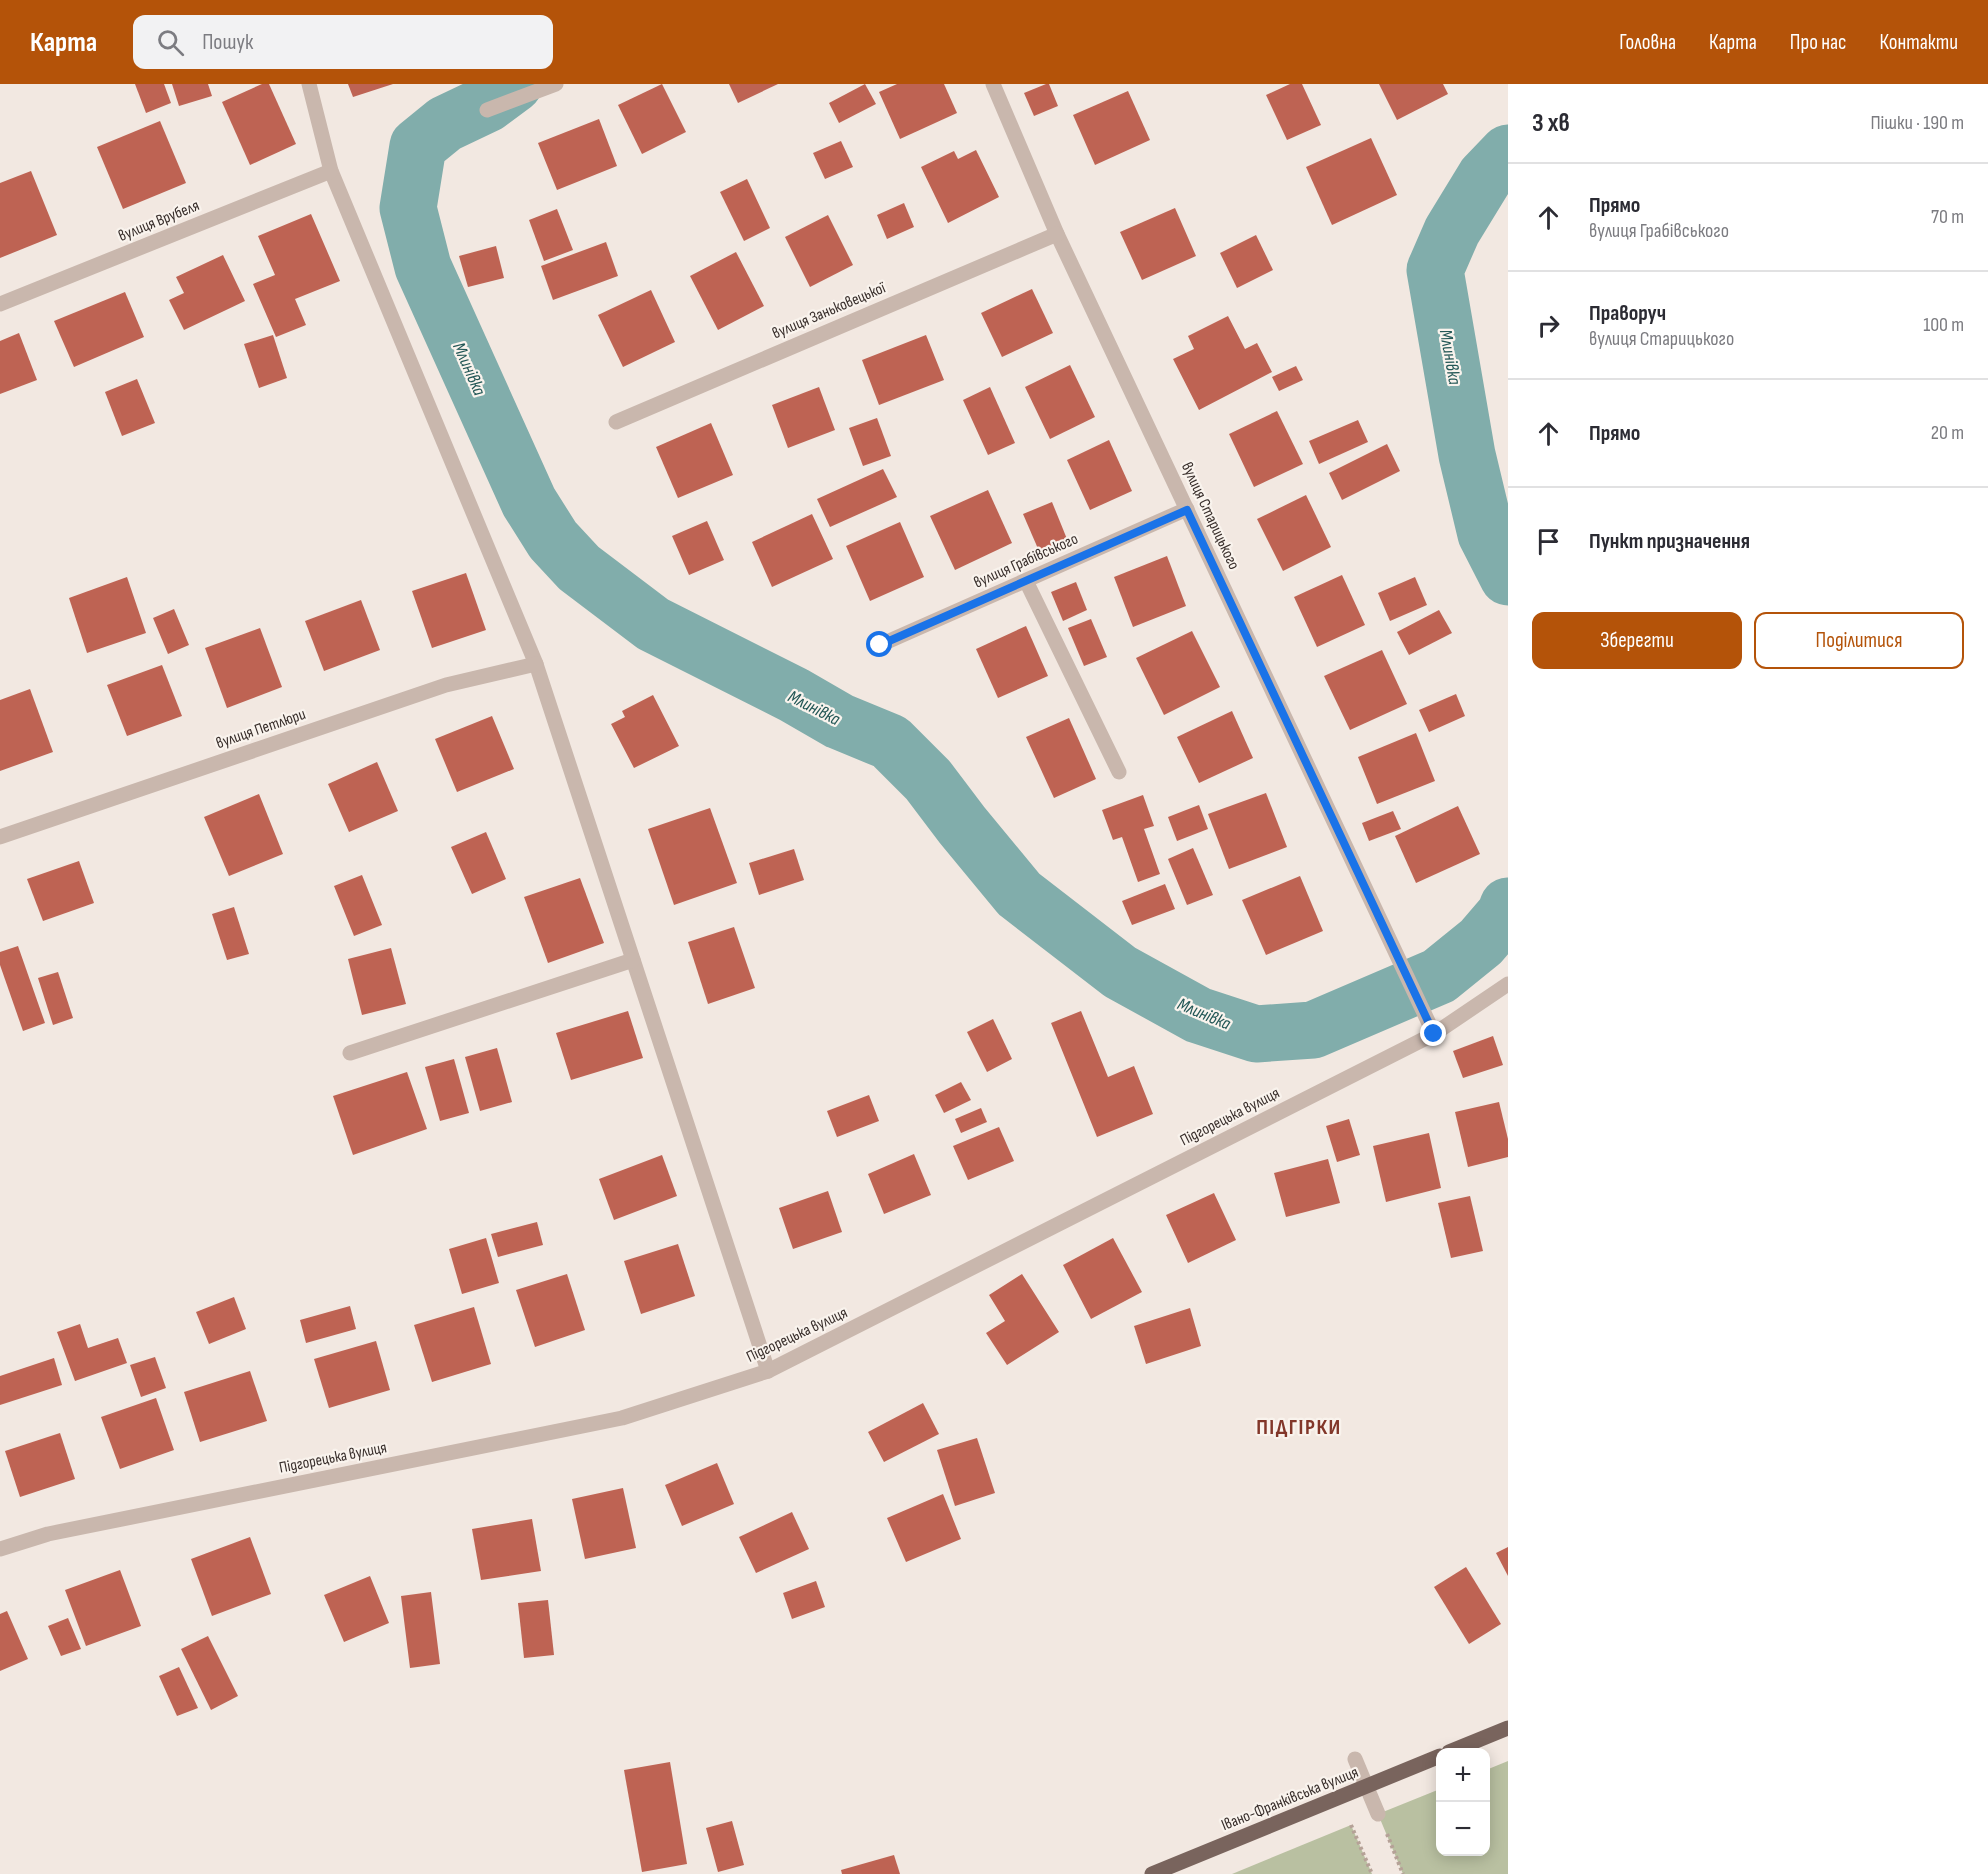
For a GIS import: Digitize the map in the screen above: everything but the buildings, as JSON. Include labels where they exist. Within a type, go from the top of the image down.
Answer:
[{"type":"main road","points":[[1459,1748],[1508,1728]]},
{"type":"main road","name":"Івано-Франківська вулиця","points":[[1152,1874],[1436,1758]]},
{"type":"street","points":[[309,84],[331,171],[536,664],[768,1371]]},
{"type":"street","points":[[487,110],[556,84]]},
{"type":"street","name":"вулиця Старицького","points":[[993,84],[1057,234],[1434,1034]]},
{"type":"street","name":"вулиця Врубеля","points":[[0,304],[331,171]]},
{"type":"street","name":"вулиця Заньковецької","points":[[616,422],[1057,234]]},
{"type":"street","name":"вулиця Грабівського","points":[[880,645],[1187,510]]},
{"type":"street","points":[[1026,581],[1119,772]]},
{"type":"street","name":"вулиця Петлюри","points":[[0,837],[446,685],[536,664]]},
{"type":"street","points":[[350,1053],[633,960]]},
{"type":"street","name":"Підгорецька вулиця","points":[[0,1549],[48,1534],[622,1418],[768,1371],[1434,1034],[1508,984]]},
{"type":"street","points":[[1355,1759],[1378,1814]]},
{"type":"path","points":[[1378,1814],[1403,1874]]},
{"type":"path","points":[[1351,1825],[1371,1874]]},
{"type":"green space","points":[[1508,1761],[1508,1874],[1403,1874],[1378,1814],[1436,1791],[1436,1856],[1490,1856],[1490,1768]]},
{"type":"green space","points":[[1351,1825],[1372,1874],[1232,1874]]},
{"type":"waterway","name":"Млинівка","points":[[514,84],[487,104],[445,124],[418,146],[408,208],[423,267],[529,502],[553,540],[579,568],[653,624],[794,695],[839,721],[890,742],[928,780],[1019,894],[1120,972],[1198,1015],[1256,1034],[1313,1030],[1439,976],[1481,942],[1505,914],[1508,906]]},
{"type":"waterway","name":"Млинівка","points":[[1508,153],[1485,177],[1452,231],[1435,270],[1467,455],[1486,534],[1508,577]]},
{"type":"district","name":"ПІДГІРКИ","points":[[1299,1427]]},
{"type":"route","points":[[880,645],[1187,510],[1434,1034]]}]
